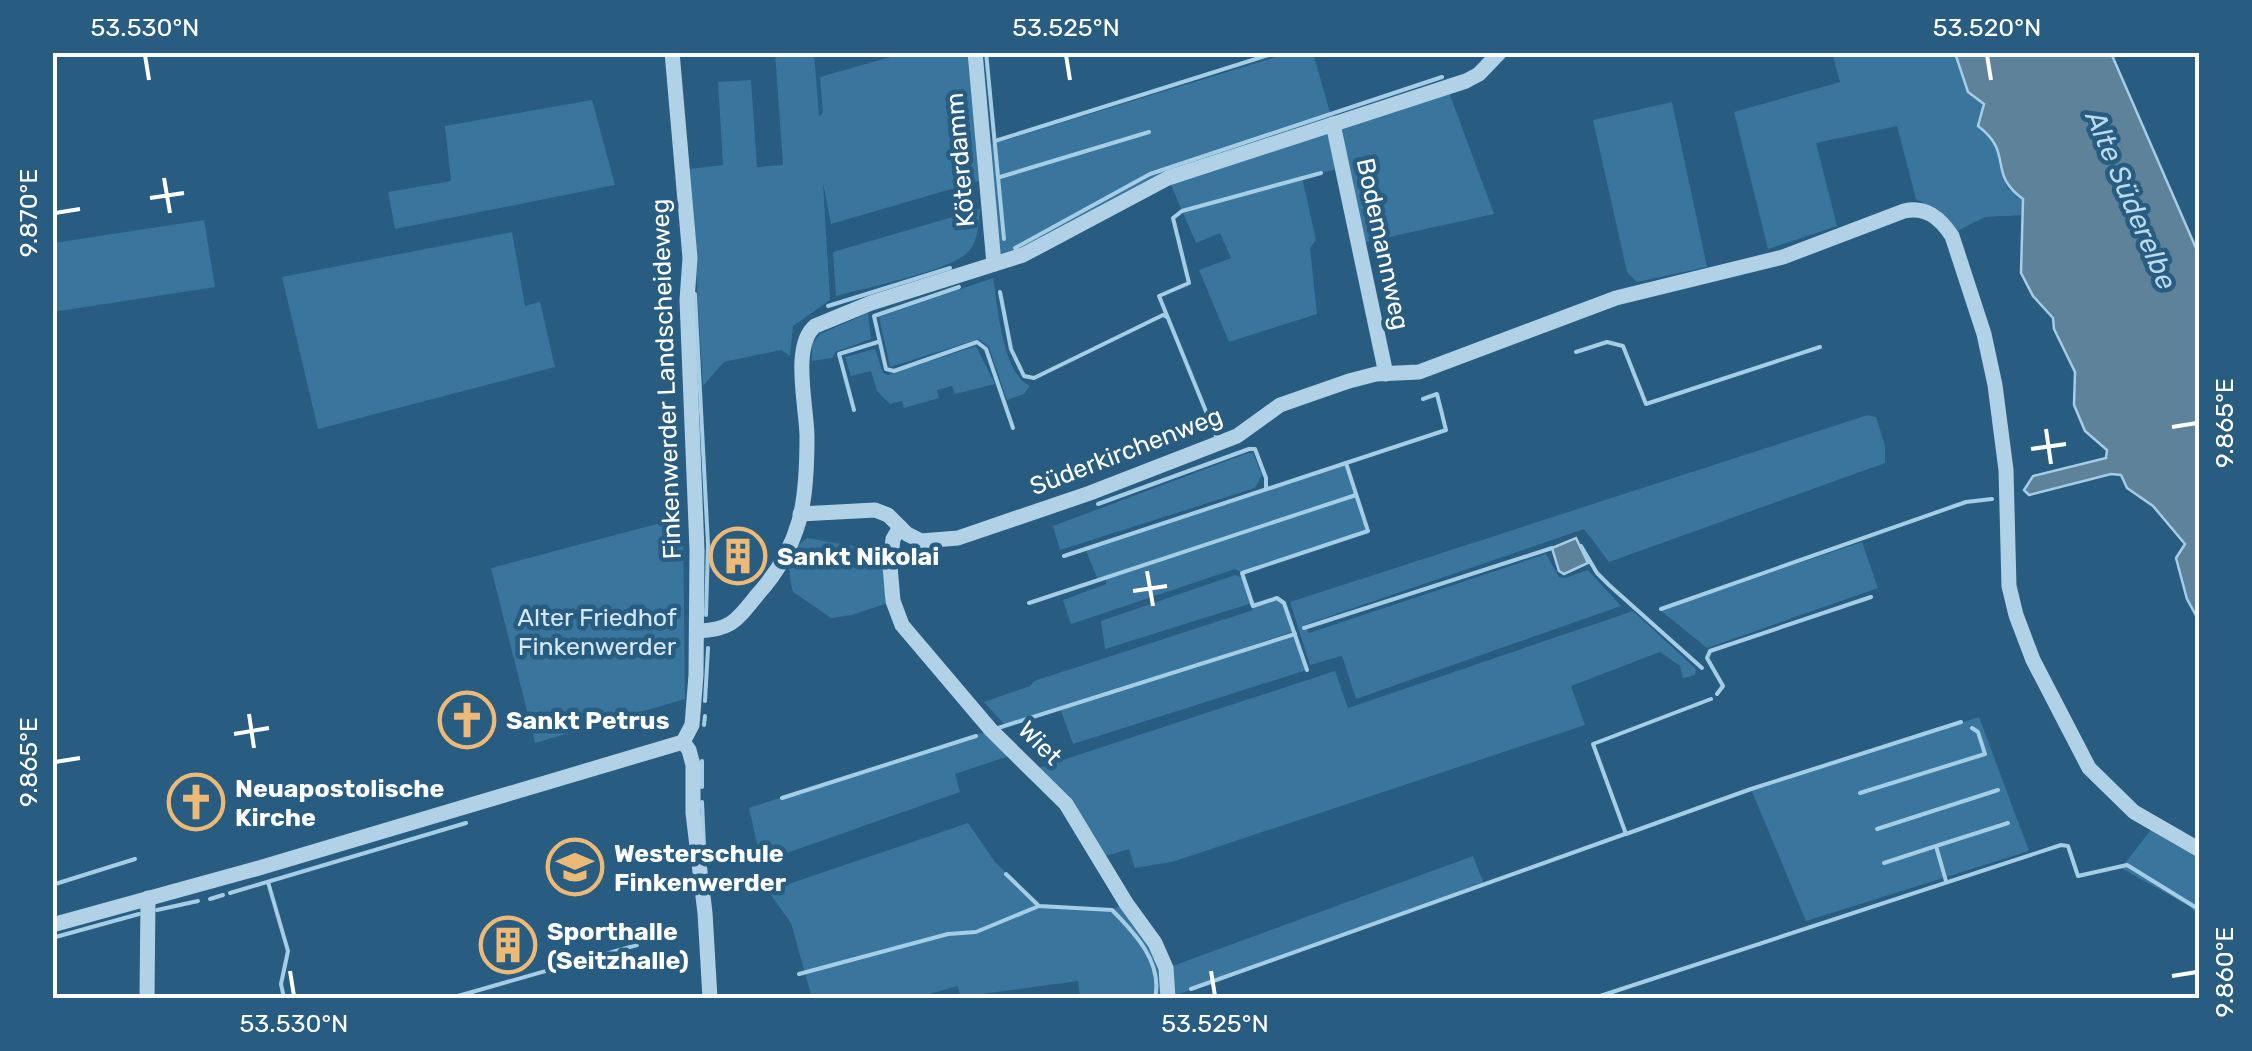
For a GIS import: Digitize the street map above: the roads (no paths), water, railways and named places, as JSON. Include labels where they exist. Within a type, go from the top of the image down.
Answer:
[{"type":"street","name":"Finkenwerder Landscheideweg","points":[[672,52],[690,258],[686,300],[696,631],[693,717],[683,742],[692,765],[710,998]]},
{"type":"street","name":"Köterdamm","points":[[975,52],[994,264]]},
{"type":"street","points":[[696,631],[716,630],[736,621],[774,574],[792,542],[800,514],[807,440],[803,356],[810,330],[837,316],[1023,255],[1168,178],[1466,80],[1479,74],[1500,52]]},
{"type":"street","name":"Bodemannweg","points":[[1332,124],[1386,374]]},
{"type":"street","name":"Süderkirchenweg","points":[[800,514],[876,510],[888,515],[914,538],[932,542],[1016,520],[1237,436],[1288,402],[1358,378],[1419,372],[1636,292],[1784,257],[1904,211],[1926,211],[1940,220],[1958,251],[1988,349],[2006,470],[2009,586],[2034,660],[2089,768],[2134,812],[2200,850]]},
{"type":"street","name":"Wiet","points":[[900,527],[893,540],[890,566],[893,601],[902,625],[991,730],[1066,804],[1126,904],[1155,943],[1166,968],[1168,998]]},
{"type":"street","points":[[52,924],[683,742]]},
{"type":"street","points":[[147,998],[148,898]]},
{"type":"water","name":"Alte Süderelbe","points":[[1955,53],[2111,53],[2199,255],[2199,621],[2187,599],[2176,558],[2185,544],[2153,506],[2127,488],[2121,475],[2111,474],[2029,495],[2024,490],[2033,476],[2106,458],[2107,450],[2085,431],[2074,405],[2075,372],[2054,329],[2053,318],[2033,296],[2021,273],[2023,199],[2006,180],[1995,145],[1978,126],[1984,104],[1968,92]]},
{"type":"water","points":[[1576,538],[1588,563],[1564,574],[1559,571],[1552,548]]},
{"type":"waterway","points":[[986,52],[1004,239]]},
{"type":"waterway","points":[[995,141],[1278,52]]},
{"type":"waterway","points":[[1015,248],[1150,174],[1442,77]]},
{"type":"waterway","points":[[1000,177],[1149,132]]},
{"type":"waterway","points":[[1216,436],[1159,296],[1189,283],[1173,218],[1182,211],[1321,173]]},
{"type":"waterway","points":[[828,306],[950,268]]},
{"type":"waterway","points":[[959,287],[874,316],[886,369],[894,371],[977,342],[986,349],[1013,428]]},
{"type":"waterway","points":[[1000,292],[1011,349],[1024,376],[1034,378],[1163,315],[1167,317]]},
{"type":"waterway","points":[[695,294],[708,545],[706,615]]},
{"type":"waterway","points":[[854,410],[839,354],[878,342]]},
{"type":"waterway","points":[[1576,352],[1607,342],[1623,346],[1646,404],[1820,347]]},
{"type":"waterway","points":[[1307,670],[1284,603],[1277,598],[1253,606],[1242,573],[1368,531],[1346,463],[1446,430],[1437,394],[1423,399]]},
{"type":"waterway","points":[[1098,504],[1249,449],[1255,449],[1266,489]]},
{"type":"waterway","points":[[1064,556],[1346,463]]},
{"type":"waterway","points":[[1029,603],[1356,495]]},
{"type":"waterway","points":[[1661,609],[1966,502],[1992,499]]},
{"type":"waterway","points":[[1581,546],[1597,573],[1702,668]]},
{"type":"waterway","points":[[1304,628],[1552,548]]},
{"type":"waterway","points":[[1717,694],[1723,686],[1707,658],[1710,651],[1871,597]]},
{"type":"waterway","points":[[998,728],[1295,634]]},
{"type":"waterway","points":[[705,701],[708,648]]},
{"type":"waterway","points":[[1711,699],[1593,744],[1626,834],[1751,789],[1961,722]]},
{"type":"waterway","points":[[704,725],[705,716]]},
{"type":"waterway","points":[[1860,793],[1985,754],[1978,732],[1972,728]]},
{"type":"waterway","points":[[782,798],[976,736]]},
{"type":"waterway","points":[[702,761],[702,787]]},
{"type":"waterway","points":[[1877,829],[1998,790]]},
{"type":"waterway","points":[[702,802],[704,846]]},
{"type":"waterway","points":[[230,893],[466,823]]},
{"type":"waterway","points":[[1946,881],[1936,846],[2008,823]]},
{"type":"waterway","points":[[1191,989],[1625,834]]},
{"type":"waterway","points":[[1594,998],[2061,845],[2068,846],[2078,876],[2127,865],[2200,910]]},
{"type":"waterway","points":[[1884,863],[1936,846]]},
{"type":"waterway","points":[[52,885],[135,859]]},
{"type":"waterway","points":[[1006,874],[1039,906],[1112,910],[1138,939],[1151,961],[1155,998]]},
{"type":"waterway","points":[[268,882],[288,951],[281,984],[284,998]]},
{"type":"waterway","points":[[210,899],[223,895]]},
{"type":"waterway","points":[[157,910],[198,901]]},
{"type":"waterway","points":[[799,974],[948,934],[976,932],[1039,906]]},
{"type":"waterway","points":[[52,938],[139,914]]},
{"type":"waterway","points":[[451,998],[637,945]]},
{"type":"place","name":"Sankt Nikolai","points":[[738,556]]},
{"type":"place","name":"Sankt Petrus","points":[[467,720]]},
{"type":"place","name":"Neuapostolische Kirche","points":[[196,802]]},
{"type":"place","name":"Westerschule Finkenwerder","points":[[575,867]]},
{"type":"place","name":"Sporthalle (Seitzhalle)","points":[[508,945]]},
{"type":"park label","name":"Alter Friedhof Finkenwerder","points":[[597,632]]}]
